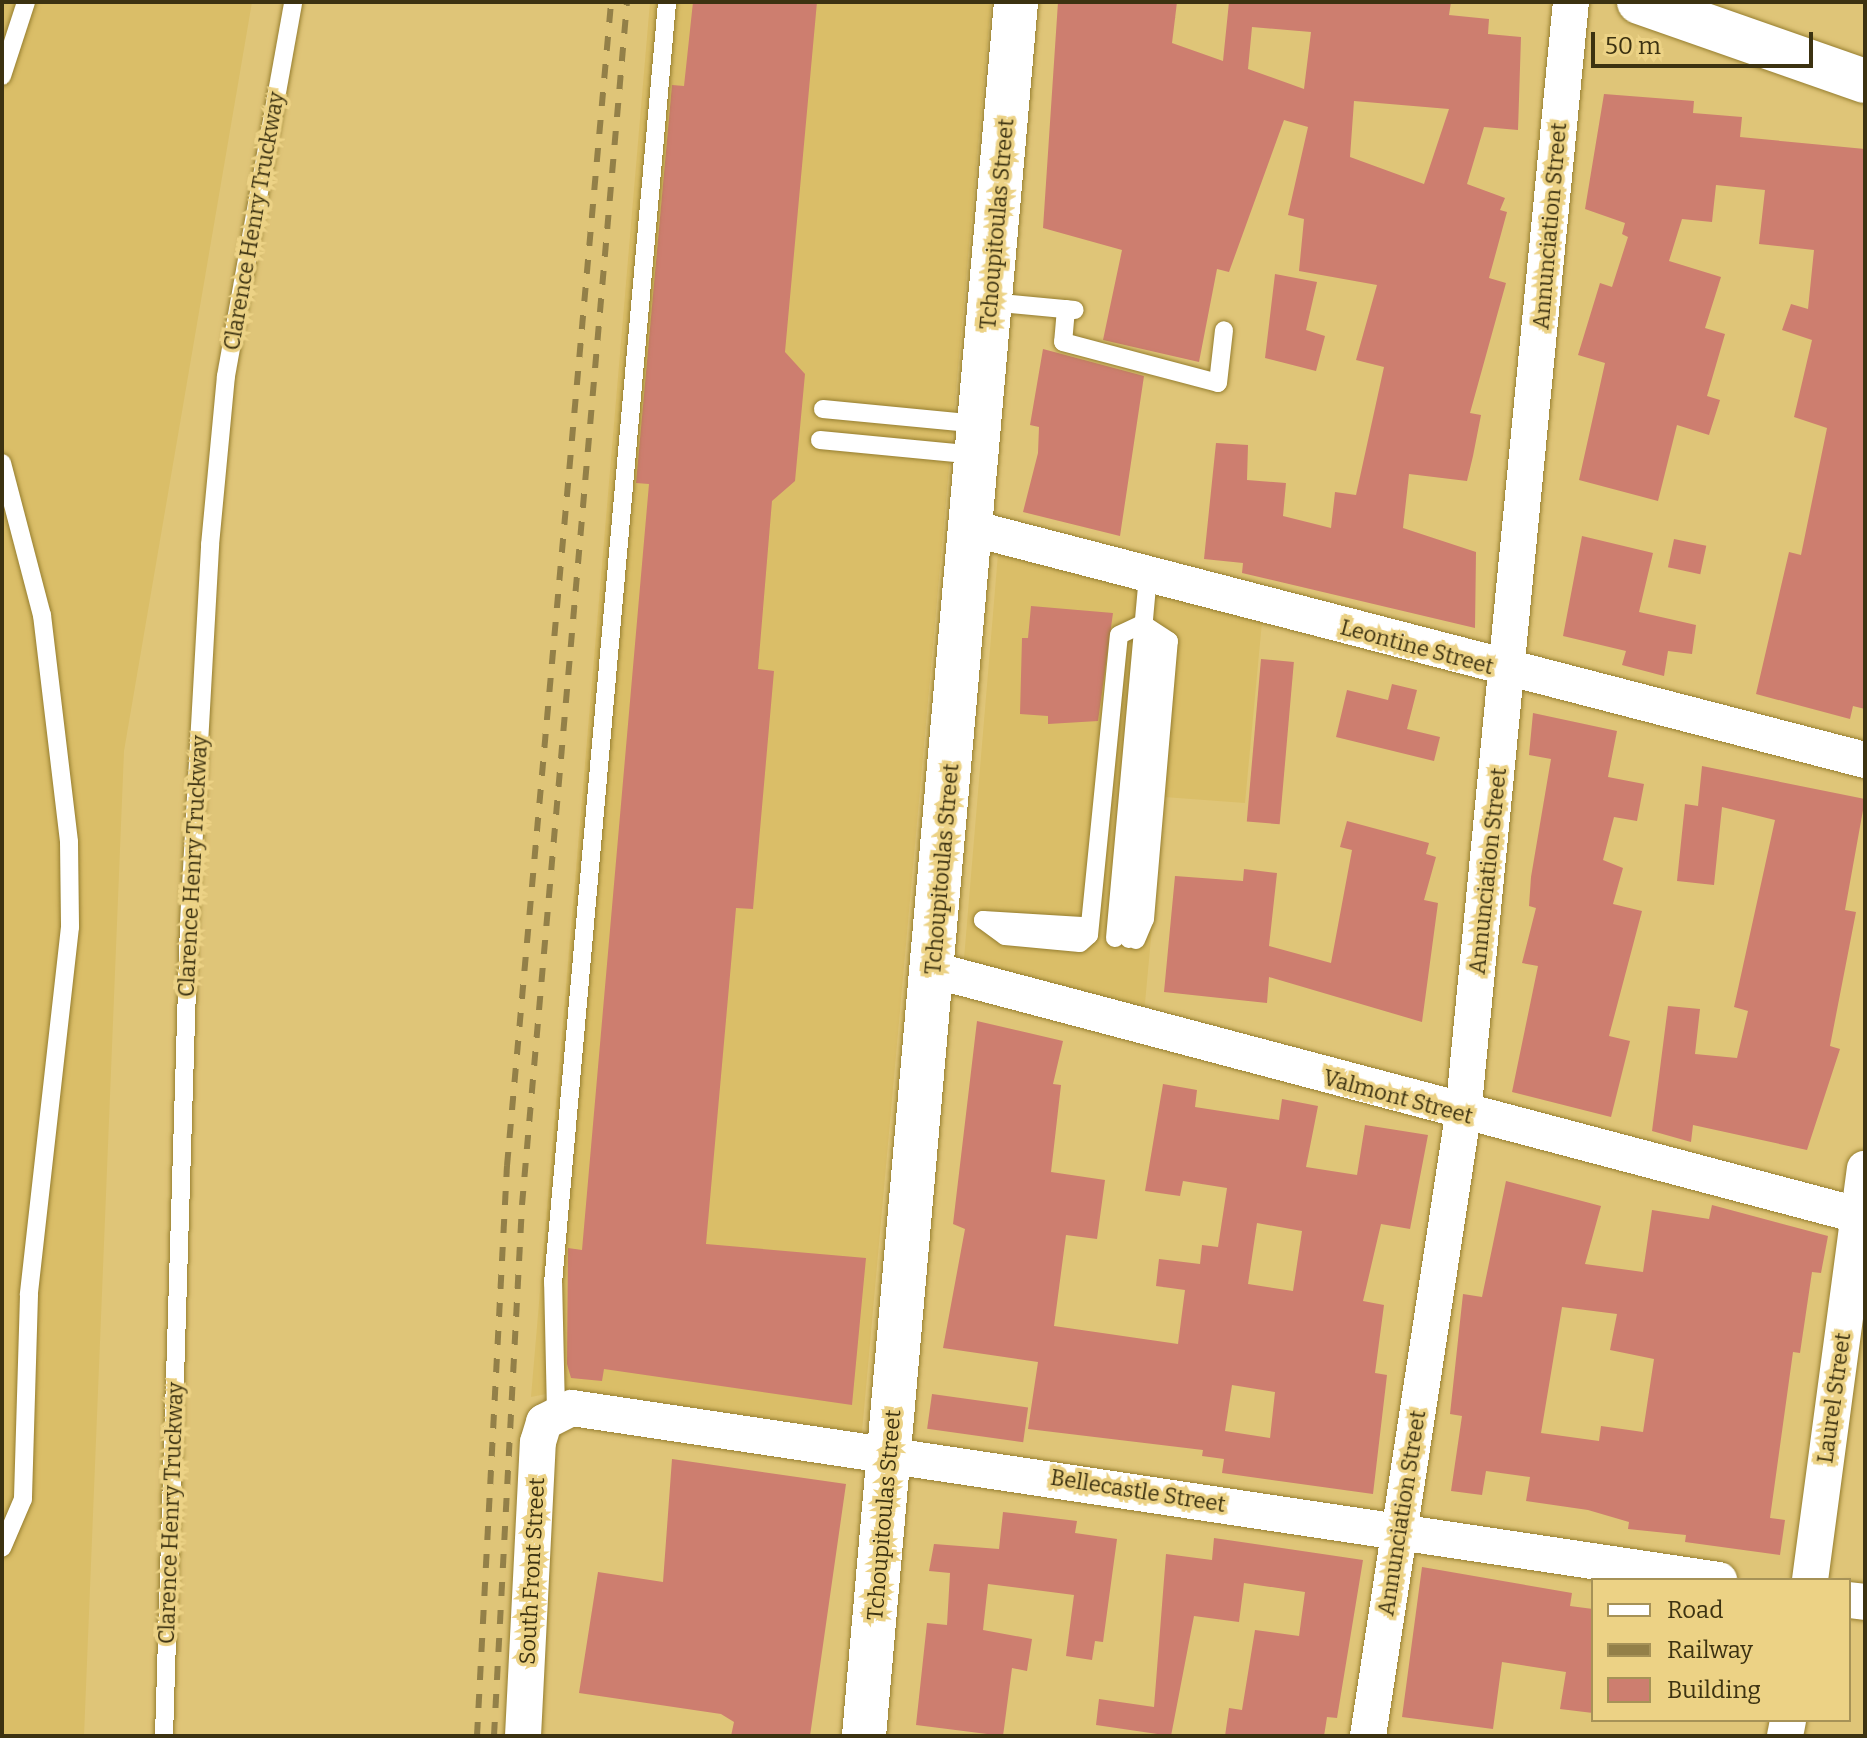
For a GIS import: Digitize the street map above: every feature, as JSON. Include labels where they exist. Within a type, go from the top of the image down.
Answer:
[{"type":"street","name":"Tchoupitoulas Street","points":[[864,1736],[1016,2]]},
{"type":"street","name":"Annunciation Street","points":[[1368,1736],[1463,1115],[1509,671],[1571,2]]},
{"type":"street","points":[[1639,2],[1865,81]]},
{"type":"street","name":"Leontine Street","points":[[971,528],[1509,671],[1865,760]]},
{"type":"street","name":"Valmont Street","points":[[933,970],[1463,1115],[1862,1216]]},
{"type":"street","name":"Laurel Street","points":[[1810,1578],[1862,1216],[1865,1169]]},
{"type":"street","name":"Bellecastle Street","points":[[556,1411],[890,1452],[1706,1578]]},
{"type":"street","name":"South Front Street","points":[[523,1736],[538,1442],[556,1411]]},
{"type":"lane","points":[[2,76],[26,2]]},
{"type":"lane","name":"Clarence Henry Truckway","points":[[164,1736],[189,923],[210,545],[226,376],[293,2]]},
{"type":"lane","points":[[556,1411],[552,1295],[667,2]]},
{"type":"lane","points":[[990,302],[1070,309],[1063,342],[1218,383],[1224,330]]},
{"type":"lane","points":[[823,409],[979,440]]},
{"type":"lane","points":[[820,440],[979,440]]},
{"type":"lane","points":[[2,463],[42,615],[53,692],[70,927],[29,1295],[23,1499],[2,1548]]},
{"type":"lane","points":[[1114,938],[1148,575]]},
{"type":"lane","points":[[1114,938],[1145,919],[1169,641],[1143,624]]},
{"type":"lane","points":[[983,920],[1082,926],[1114,938]]},
{"type":"shaded area","points":[[2,2],[252,2],[124,751],[84,1736],[2,1736]]},
{"type":"shaded area","points":[[650,2],[991,2],[862,1432],[572,1389],[531,1397]]},
{"type":"shaded area","points":[[998,554],[1262,622],[1245,803],[1164,797],[1144,1014],[964,959]]},
{"type":"building","points":[[693,2],[817,2],[785,352],[805,374],[795,481],[772,501],[758,669],[774,671],[753,909],[736,908],[706,1244],[866,1258],[852,1405],[604,1369],[602,1381],[571,1378],[567,1364],[568,1248],[582,1250],[649,484],[636,483],[672,85],[684,86]]},
{"type":"building","points":[[1058,2],[1177,2],[1172,43],[1223,61],[1229,2],[1451,2],[1449,15],[1489,19],[1488,34],[1521,37],[1518,130],[1484,127],[1467,184],[1505,198],[1500,210],[1507,212],[1489,278],[1506,283],[1470,413],[1481,415],[1467,481],[1409,474],[1403,528],[1476,552],[1475,628],[1242,573],[1243,563],[1204,559],[1216,443],[1248,445],[1247,480],[1286,483],[1283,516],[1331,528],[1335,492],[1356,495],[1384,367],[1356,360],[1377,285],[1299,271],[1304,219],[1288,215],[1308,127],[1284,120],[1229,272],[1217,269],[1199,362],[1103,340],[1122,250],[1043,228]],"holes":[[[1252,27],[1311,32],[1304,89],[1248,69]],[[1354,101],[1449,109],[1424,184],[1350,157]]]},
{"type":"building","points":[[1604,94],[1694,101],[1693,113],[1742,117],[1740,137],[1865,149],[1865,709],[1853,706],[1850,719],[1756,694],[1789,552],[1801,555],[1827,428],[1794,417],[1812,340],[1782,330],[1791,304],[1808,309],[1814,250],[1759,244],[1765,190],[1716,185],[1712,222],[1682,219],[1669,261],[1721,277],[1705,328],[1725,334],[1707,396],[1720,400],[1709,435],[1677,425],[1658,501],[1579,480],[1605,363],[1578,355],[1600,283],[1612,287],[1628,237],[1622,234],[1625,223],[1585,209]]},
{"type":"building","points":[[1275,274],[1317,282],[1306,330],[1325,336],[1316,371],[1265,358]]},
{"type":"building","points":[[1043,349],[1144,376],[1120,536],[1023,512],[1038,453],[1039,427],[1030,425]]},
{"type":"building","points":[[1582,536],[1653,553],[1639,612],[1696,625],[1692,654],[1668,651],[1664,676],[1622,665],[1626,651],[1563,636]]},
{"type":"building","points":[[1674,539],[1706,546],[1700,574],[1668,567]]},
{"type":"building","points":[[1031,606],[1113,613],[1098,721],[1048,724],[1048,716],[1020,714],[1022,638],[1028,638]]},
{"type":"building","points":[[1261,659],[1294,662],[1280,824],[1247,821]]},
{"type":"building","points":[[1392,684],[1417,690],[1407,729],[1440,737],[1434,761],[1336,737],[1347,690],[1388,700]]},
{"type":"building","points":[[1533,713],[1617,731],[1608,777],[1644,784],[1637,821],[1614,817],[1603,860],[1623,868],[1613,904],[1642,911],[1609,1036],[1630,1041],[1611,1117],[1512,1092],[1538,966],[1522,963],[1536,908],[1529,906],[1531,877],[1551,759],[1529,755]]},
{"type":"building","points":[[1702,766],[1865,799],[1845,910],[1856,912],[1830,1046],[1840,1049],[1807,1150],[1693,1125],[1691,1142],[1652,1131],[1668,1006],[1700,1009],[1695,1054],[1737,1058],[1748,1011],[1734,1007],[1775,820],[1722,807],[1714,885],[1677,881],[1685,804],[1698,806]]},
{"type":"building","points":[[1347,821],[1429,843],[1426,854],[1436,857],[1424,900],[1438,903],[1422,1022],[1269,977],[1267,1003],[1164,992],[1175,876],[1243,881],[1244,869],[1277,873],[1269,946],[1331,963],[1352,850],[1340,847]]},
{"type":"building","points":[[977,1021],[1063,1041],[1053,1084],[1061,1085],[1051,1172],[1105,1180],[1097,1239],[1066,1235],[1054,1326],[1178,1344],[1185,1290],[1156,1286],[1159,1259],[1200,1264],[1202,1245],[1218,1247],[1227,1188],[1183,1181],[1180,1196],[1145,1191],[1163,1084],[1197,1090],[1195,1107],[1279,1120],[1282,1099],[1318,1106],[1306,1167],[1357,1175],[1365,1125],[1428,1135],[1410,1229],[1381,1224],[1363,1301],[1384,1305],[1375,1373],[1387,1375],[1373,1494],[1222,1473],[1224,1459],[1202,1456],[1203,1450],[1028,1429],[1038,1362],[943,1348],[965,1229],[953,1224]],"holes":[[[1257,1223],[1302,1231],[1293,1291],[1248,1284]],[[1232,1385],[1275,1392],[1270,1438],[1225,1431]]]},
{"type":"building","points":[[1506,1181],[1601,1206],[1585,1264],[1643,1272],[1652,1210],[1709,1219],[1712,1205],[1828,1236],[1821,1273],[1812,1272],[1800,1353],[1793,1352],[1770,1518],[1785,1520],[1780,1555],[1685,1542],[1686,1535],[1628,1529],[1629,1522],[1588,1510],[1526,1501],[1530,1477],[1486,1471],[1482,1495],[1451,1491],[1462,1416],[1450,1414],[1463,1294],[1482,1297]],"holes":[[[1562,1307],[1617,1314],[1610,1350],[1654,1359],[1643,1432],[1601,1426],[1599,1441],[1541,1433]]]},
{"type":"building","points":[[932,1394],[1028,1407],[1023,1442],[927,1429]]},
{"type":"building","points":[[672,1459],[846,1484],[810,1736],[731,1736],[734,1722],[721,1714],[579,1693],[598,1572],[663,1582]]},
{"type":"building","points":[[1003,1512],[1077,1521],[1075,1533],[1117,1539],[1103,1642],[1095,1641],[1092,1660],[1066,1656],[1074,1595],[988,1584],[983,1630],[1032,1639],[1027,1671],[1012,1668],[1003,1736],[916,1725],[927,1623],[947,1625],[950,1573],[929,1571],[934,1544],[999,1549]]},
{"type":"building","points":[[1214,1538],[1363,1560],[1337,1718],[1327,1717],[1324,1736],[1225,1736],[1229,1708],[1242,1710],[1255,1630],[1299,1636],[1305,1592],[1244,1583],[1239,1622],[1194,1616],[1171,1736],[1096,1725],[1099,1699],[1154,1707],[1166,1554],[1212,1560]]},
{"type":"building","points":[[1422,1567],[1572,1593],[1570,1606],[1591,1609],[1591,1713],[1560,1709],[1566,1672],[1502,1662],[1493,1729],[1402,1717]]},
{"type":"railway","points":[[477,1736],[507,1166],[611,2]]},
{"type":"railway","points":[[494,1736],[522,1205],[627,2]]}]
